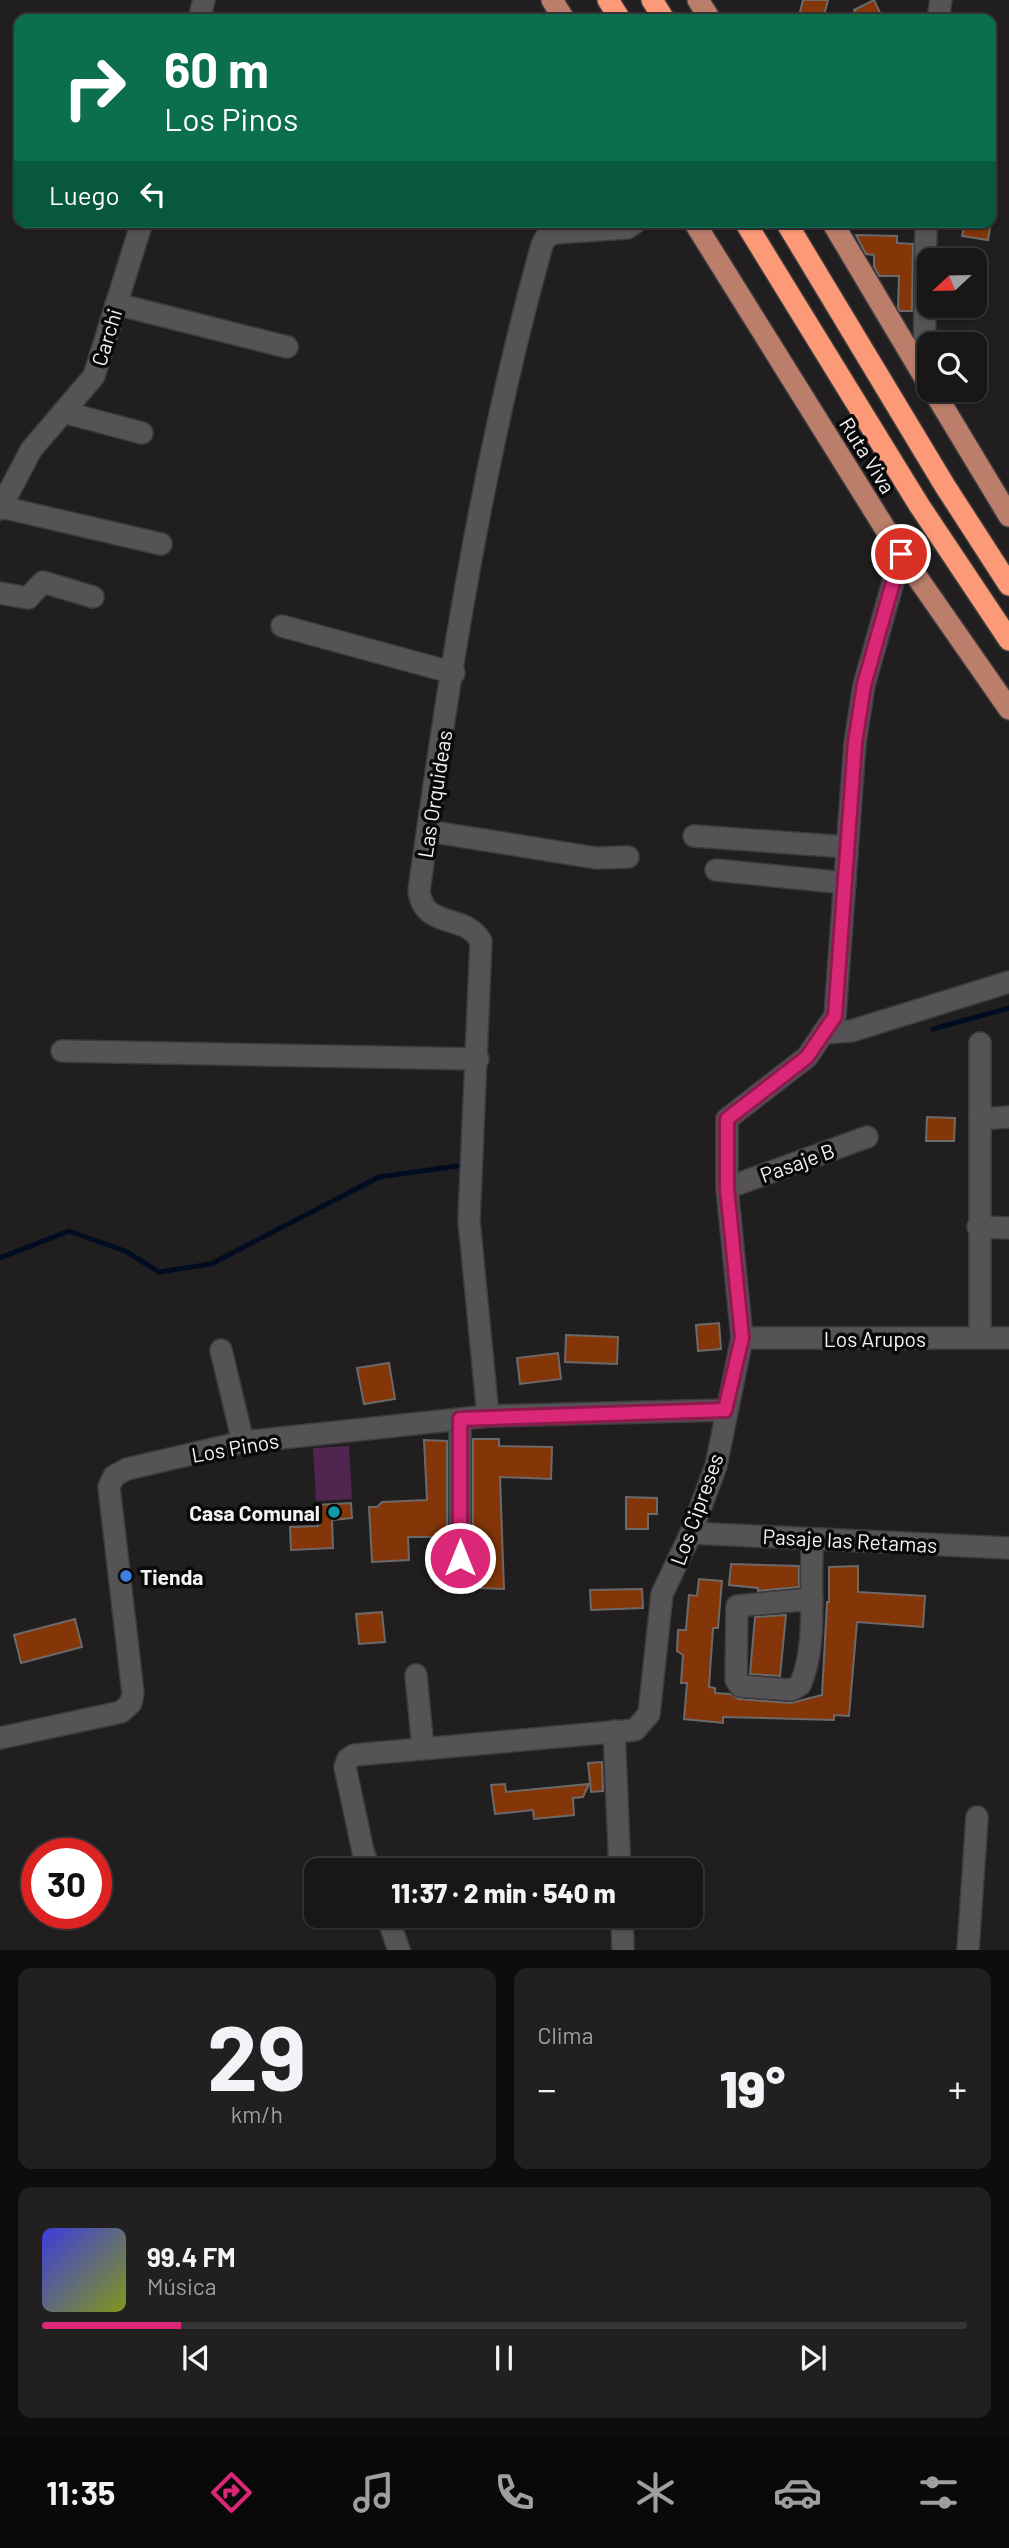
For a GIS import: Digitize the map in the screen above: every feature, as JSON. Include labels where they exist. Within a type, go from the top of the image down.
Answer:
[{"type":"highway","name":"Ruta Viva","points":[[749,228],[919,505],[1009,640]]},
{"type":"highway","points":[[790,228],[945,486],[1009,585]]},
{"type":"main road","name":"Ruta Viva","points":[[698,228],[901,554],[1009,709]]},
{"type":"main road","points":[[836,228],[917,364]]},
{"type":"main road","points":[[940,402],[1009,516]]},
{"type":"street","name":"Carchi","points":[[0,508],[31,450],[94,376],[140,228]]},
{"type":"street","name":"Las Orquideas","points":[[488,1416],[469,1220],[481,941],[475,931],[427,912],[421,904],[419,891],[474,551],[514,343],[542,245],[546,237],[555,233],[628,228]]},
{"type":"street","points":[[926,228],[928,332]]},
{"type":"street","points":[[116,304],[287,348]]},
{"type":"street","points":[[63,412],[142,433]]},
{"type":"street","points":[[0,508],[161,544]]},
{"type":"street","name":"Los Cipreses","points":[[365,1858],[345,1767],[348,1759],[355,1755],[635,1730],[649,1714],[662,1594],[691,1533],[716,1466],[725,1410],[742,1338],[727,1188],[727,1119],[807,1057],[835,1016],[855,743],[864,685],[901,554]]},
{"type":"street","points":[[0,593],[28,598],[39,584],[48,582],[93,597]]},
{"type":"street","points":[[282,626],[454,673]]},
{"type":"street","points":[[428,831],[596,858],[628,857]]},
{"type":"street","points":[[694,836],[847,847]]},
{"type":"street","points":[[716,870],[845,883]]},
{"type":"street","points":[[823,1033],[851,1031],[1009,982]]},
{"type":"street","points":[[980,1043],[980,1338]]},
{"type":"street","points":[[62,1051],[478,1059]]},
{"type":"street","points":[[980,1119],[1009,1117]]},
{"type":"street","name":"Pasaje B","points":[[727,1188],[867,1137]]},
{"type":"street","points":[[978,1227],[1009,1228]]},
{"type":"street","name":"Los Arupos","points":[[742,1338],[1009,1338]]},
{"type":"street","points":[[221,1350],[243,1442]]},
{"type":"street","name":"Los Pinos","points":[[0,1738],[121,1712],[131,1703],[133,1693],[109,1488],[114,1476],[127,1469],[243,1442],[488,1416],[725,1410]]},
{"type":"street","points":[[460,1419],[460,1558]]},
{"type":"street","name":"Pasaje las Retamas","points":[[691,1533],[1009,1548]]},
{"type":"street","points":[[811,1599],[737,1606],[736,1680],[740,1686],[791,1690],[800,1685],[807,1662],[811,1599],[813,1539]]},
{"type":"street","points":[[416,1675],[423,1748]]},
{"type":"street","points":[[614,1731],[620,1858]]},
{"type":"street","points":[[968,1950],[977,1817]]},
{"type":"street","points":[[391,1928],[399,1950]]},
{"type":"street","points":[[622,1928],[623,1950]]},
{"type":"shaded area","points":[[349,1446],[352,1499],[316,1501],[313,1448]]},
{"type":"building","points":[[803,0],[828,0],[824,14],[800,14]]},
{"type":"building","points":[[874,0],[881,14],[856,14],[854,10]]},
{"type":"building","points":[[964,228],[990,228],[988,240],[962,236]]},
{"type":"building","points":[[856,235],[897,236],[897,243],[913,244],[912,311],[900,311],[898,308],[899,276],[879,276],[874,266],[874,255],[866,254]]},
{"type":"building","points":[[927,1117],[955,1118],[954,1141],[926,1141]]},
{"type":"building","points":[[719,1323],[721,1349],[698,1351],[696,1325]]},
{"type":"building","points":[[566,1335],[618,1337],[617,1364],[565,1362]]},
{"type":"building","points":[[558,1353],[561,1379],[520,1384],[517,1358]]},
{"type":"building","points":[[389,1363],[395,1399],[364,1404],[357,1368]]},
{"type":"building","points":[[473,1439],[499,1439],[499,1446],[552,1447],[551,1479],[500,1477],[504,1589],[481,1588],[481,1582],[467,1582],[467,1569],[473,1558]]},
{"type":"building","points":[[424,1440],[447,1441],[447,1537],[408,1537],[409,1560],[372,1562],[369,1507],[377,1507],[382,1502],[427,1500]]},
{"type":"building","points":[[626,1497],[657,1498],[657,1514],[648,1514],[648,1529],[626,1529]]},
{"type":"building","points":[[351,1503],[352,1518],[332,1520],[333,1548],[291,1550],[290,1527],[318,1526],[316,1505]]},
{"type":"building","points":[[731,1564],[799,1566],[799,1587],[758,1591],[758,1588],[729,1585]]},
{"type":"building","points":[[858,1566],[858,1592],[925,1596],[923,1627],[857,1622],[849,1716],[834,1715],[834,1720],[723,1717],[723,1723],[684,1719],[687,1683],[681,1683],[683,1655],[677,1651],[678,1630],[686,1630],[689,1595],[697,1596],[699,1579],[722,1581],[718,1628],[713,1628],[709,1687],[715,1688],[715,1693],[730,1694],[739,1699],[791,1703],[822,1695],[829,1567]]},
{"type":"building","points":[[642,1589],[643,1608],[591,1610],[590,1590]]},
{"type":"building","points":[[382,1612],[385,1642],[359,1644],[356,1614]]},
{"type":"building","points":[[786,1615],[780,1676],[750,1674],[755,1617]]},
{"type":"building","points":[[75,1619],[82,1647],[21,1663],[14,1635]]},
{"type":"building","points":[[602,1762],[603,1791],[591,1792],[588,1763]]},
{"type":"building","points":[[505,1784],[506,1792],[589,1784],[583,1797],[573,1798],[574,1815],[534,1819],[533,1810],[495,1814],[491,1785]]},
{"type":"waterway","points":[[933,1029],[1009,1008]]},
{"type":"waterway","points":[[0,1258],[69,1231],[125,1251],[159,1272],[211,1264],[379,1177],[458,1166]]},
{"type":"place","name":"Casa Comunal","points":[[334,1512]]},
{"type":"place","name":"Tienda","points":[[126,1576]]},
{"type":"route","points":[[460,1558],[460,1419],[725,1410],[742,1338],[727,1188],[727,1119],[807,1057],[835,1016],[855,743],[864,685],[901,554]]}]
